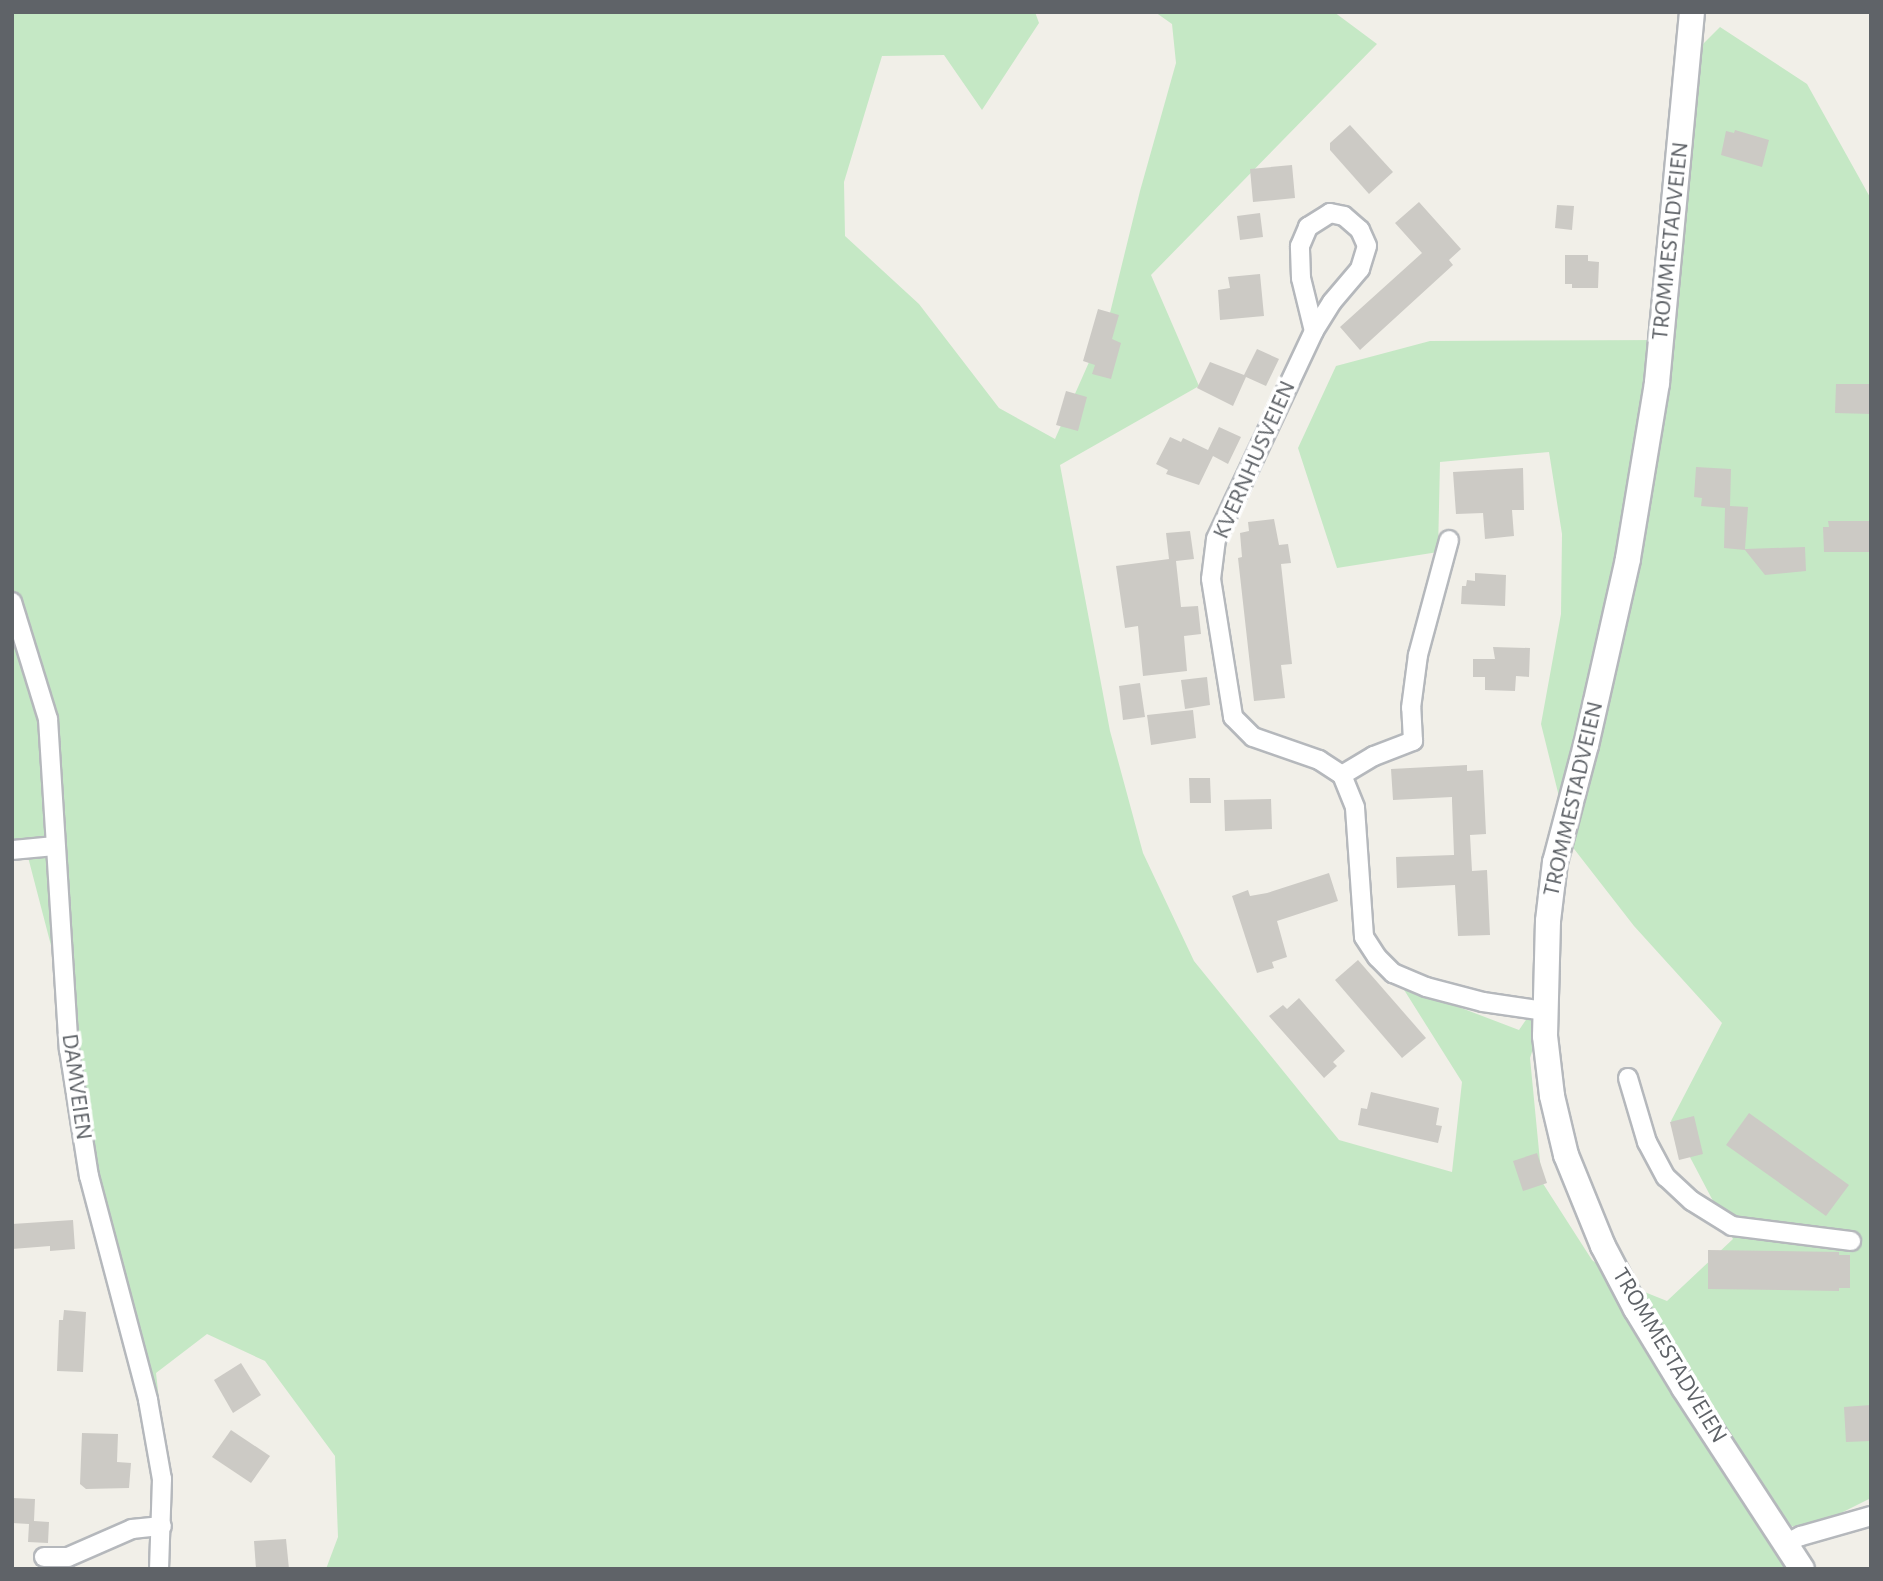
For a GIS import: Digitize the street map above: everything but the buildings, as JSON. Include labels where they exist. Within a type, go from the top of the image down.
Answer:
[{"type":"main road","name":"TROMMESTADVEIEN","points":[[1692,12],[1657,383],[1629,559],[1586,746],[1555,862],[1548,921],[1545,1036],[1552,1096],[1566,1155],[1583,1201],[1636,1309],[1802,1569]]},
{"type":"street","name":"KVERNHUSVEIEN","points":[[1314,331],[1301,278],[1300,246],[1308,226],[1330,213],[1344,216],[1360,230],[1367,246],[1360,269],[1332,302],[1314,331],[1216,540],[1211,579],[1233,717],[1253,737],[1319,760],[1342,775]]},
{"type":"street","points":[[1450,540],[1418,655],[1411,708],[1413,741],[1374,756],[1342,775],[1355,808],[1364,937],[1377,957],[1393,973],[1426,987],[1483,1002],[1545,1011]]},
{"type":"street","name":"DAMVEIEN","points":[[12,602],[48,719],[54,846],[71,1062],[89,1176],[148,1399],[162,1479],[159,1569]]},
{"type":"street","points":[[12,850],[54,846]]},
{"type":"street","points":[[1628,1078],[1647,1142],[1666,1177],[1692,1201],[1732,1226],[1851,1241]]},
{"type":"street","points":[[1785,1544],[1801,1536],[1871,1516]]},
{"type":"street","points":[[44,1557],[68,1557],[132,1529],[162,1526]]},
{"type":"green space","points":[[12,12],[1035,12],[1039,23],[982,110],[944,55],[882,56],[844,182],[845,236],[919,304],[999,408],[1055,439],[1109,317],[1140,191],[1176,63],[1172,24],[1155,12],[1334,12],[1377,44],[1151,275],[1199,386],[1060,465],[1110,731],[1143,853],[1194,961],[1339,1140],[1452,1172],[1462,1082],[1401,985],[1519,1030],[1557,975],[1530,1058],[1542,1182],[1592,1260],[1622,1283],[1667,1301],[1733,1239],[1671,1121],[1722,1023],[1634,926],[1571,845],[1541,724],[1561,614],[1562,534],[1549,452],[1440,462],[1438,552],[1337,568],[1298,448],[1336,366],[1430,341],[1670,340],[1690,57],[1720,27],[1807,84],[1871,199],[1871,1498],[1819,1524],[1786,1527],[1788,1569],[326,1569],[338,1537],[335,1456],[265,1361],[207,1334],[156,1373],[162,1427],[158,1427],[131,1366],[61,984],[28,857],[12,858]]}]
